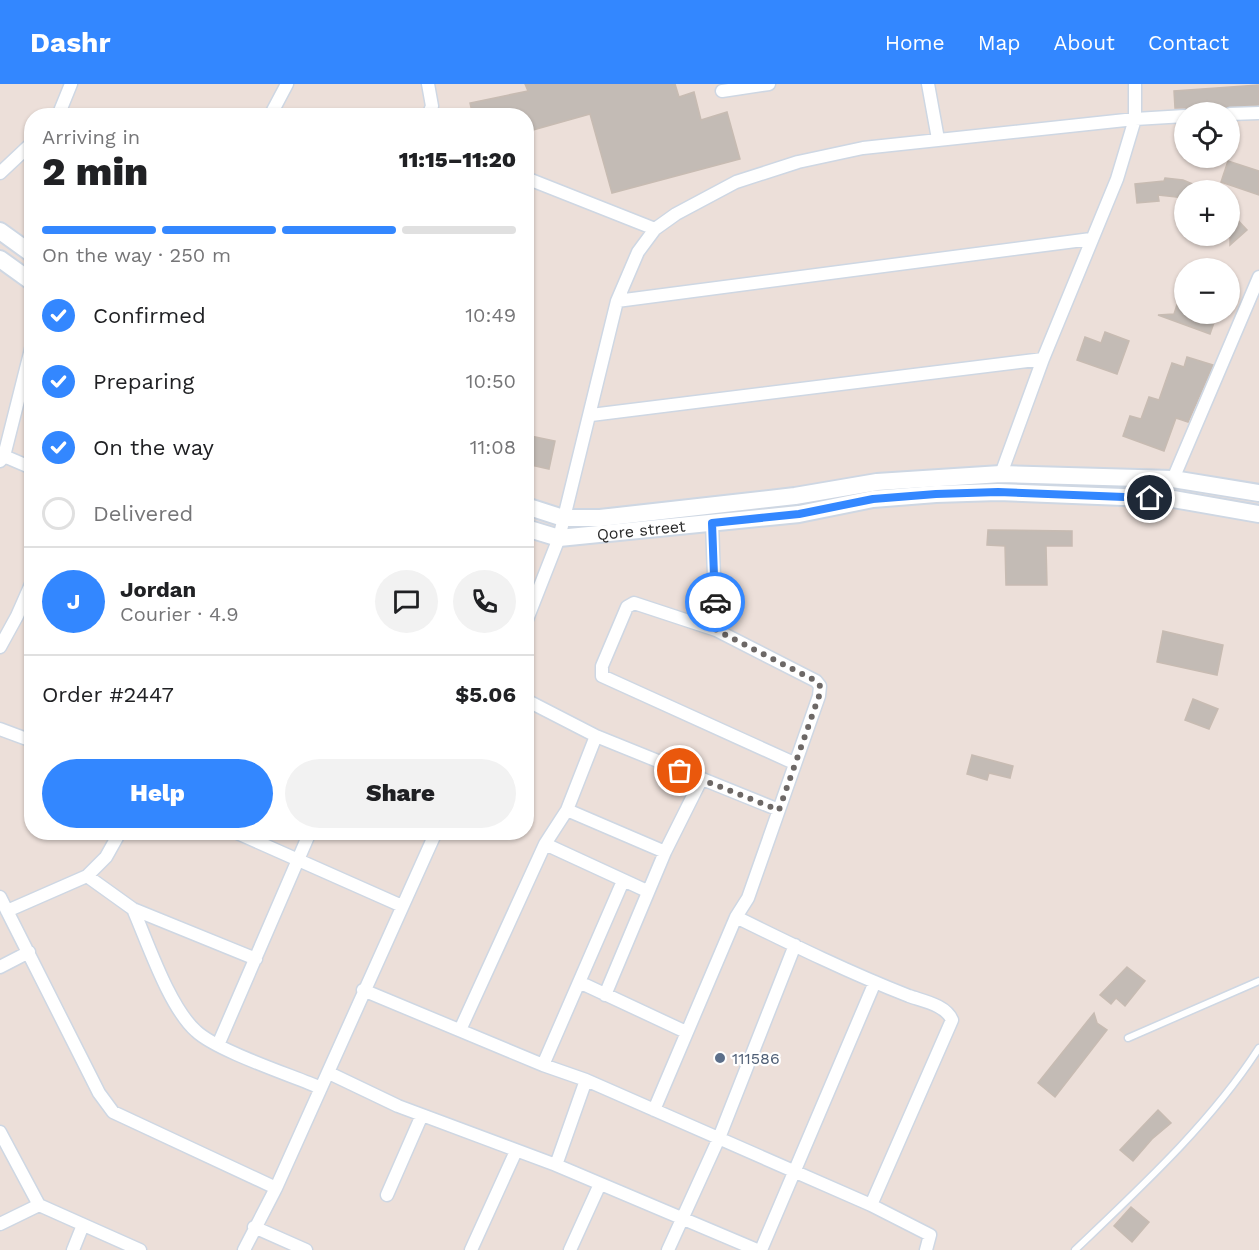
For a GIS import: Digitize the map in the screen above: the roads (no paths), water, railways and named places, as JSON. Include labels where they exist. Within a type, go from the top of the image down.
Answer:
[{"type":"street","points":[[62,108],[72,84]]},
{"type":"street","points":[[274,108],[287,84]]},
{"type":"street","points":[[428,84],[431,108]]},
{"type":"street","points":[[722,92],[769,84]]},
{"type":"street","points":[[928,84],[938,139]]},
{"type":"street","points":[[1001,474],[1042,359],[1117,179],[1135,119],[1135,84]]},
{"type":"street","points":[[1240,114],[1259,113]]},
{"type":"street","points":[[534,602],[559,538],[591,415],[617,301],[638,252],[655,229],[675,214],[736,182],[798,162],[863,147],[1174,117]]},
{"type":"street","points":[[0,174],[24,151]]},
{"type":"street","points":[[534,181],[655,229]]},
{"type":"street","points":[[0,231],[24,248]]},
{"type":"street","points":[[617,301],[1091,239]]},
{"type":"street","points":[[0,259],[24,276]]},
{"type":"street","points":[[1173,479],[1254,300],[1259,277]]},
{"type":"street","points":[[591,415],[1042,359]]},
{"type":"street","points":[[24,375],[2,458],[24,465]]},
{"type":"street","name":"Qore street","points":[[534,509],[563,518],[600,518],[795,496],[876,482],[1001,474],[1173,479],[1259,493]]},
{"type":"street","name":"Qore street","points":[[534,530],[559,538],[799,514],[873,499],[998,492],[1173,499],[1259,514]]},
{"type":"street","points":[[712,523],[716,630]]},
{"type":"street","points":[[0,647],[24,600]]},
{"type":"street","points":[[654,1110],[736,917],[748,898],[819,696],[820,686],[816,681],[716,630],[634,603],[627,607],[602,666],[602,676],[794,763]]},
{"type":"street","points":[[534,704],[596,736],[779,810]]},
{"type":"street","points":[[0,729],[24,738]]},
{"type":"street","points":[[460,1030],[544,844],[567,810],[596,736]]},
{"type":"street","points":[[605,995],[665,852],[701,780]]},
{"type":"street","points":[[567,810],[665,852]]},
{"type":"street","points":[[7,911],[87,876],[106,857],[116,840]]},
{"type":"street","points":[[252,840],[402,906]]},
{"type":"street","points":[[218,1045],[307,840]]},
{"type":"street","points":[[244,1250],[276,1188],[329,1073],[363,990],[432,840]]},
{"type":"street","points":[[544,844],[648,891]]},
{"type":"street","points":[[87,876],[133,909],[256,959]]},
{"type":"street","points":[[543,1065],[623,881]]},
{"type":"street","points":[[0,897],[99,1093],[113,1112],[276,1188]]},
{"type":"street","points":[[133,909],[181,1014],[197,1032],[218,1045],[321,1088]]},
{"type":"street","points":[[736,917],[875,982],[940,1008],[949,1014],[952,1020],[871,1205]]},
{"type":"street","points":[[668,1250],[718,1138],[795,945]]},
{"type":"street","points":[[0,967],[29,952]]},
{"type":"street","points":[[579,982],[686,1032]]},
{"type":"street","points":[[329,1073],[422,1115],[556,1165],[759,1250],[875,982]]},
{"type":"street","points":[[363,990],[543,1065],[586,1080],[871,1205],[930,1235],[926,1250]]},
{"type":"street","points":[[556,1165],[586,1080]]},
{"type":"street","points":[[387,1196],[422,1115]]},
{"type":"street","points":[[0,1132],[39,1205],[140,1250]]},
{"type":"street","points":[[471,1250],[516,1151]]},
{"type":"street","points":[[570,1250],[600,1184]]},
{"type":"street","points":[[0,1224],[39,1205]]},
{"type":"street","points":[[73,1250],[83,1225]]},
{"type":"street","points":[[255,1227],[306,1250]]},
{"type":"lane","points":[[1128,1038],[1259,981]]},
{"type":"lane","points":[[1075,1250],[1138,1190],[1235,1086],[1259,1048]]},
{"type":"place","name":"111586","points":[[720,1058]]}]
